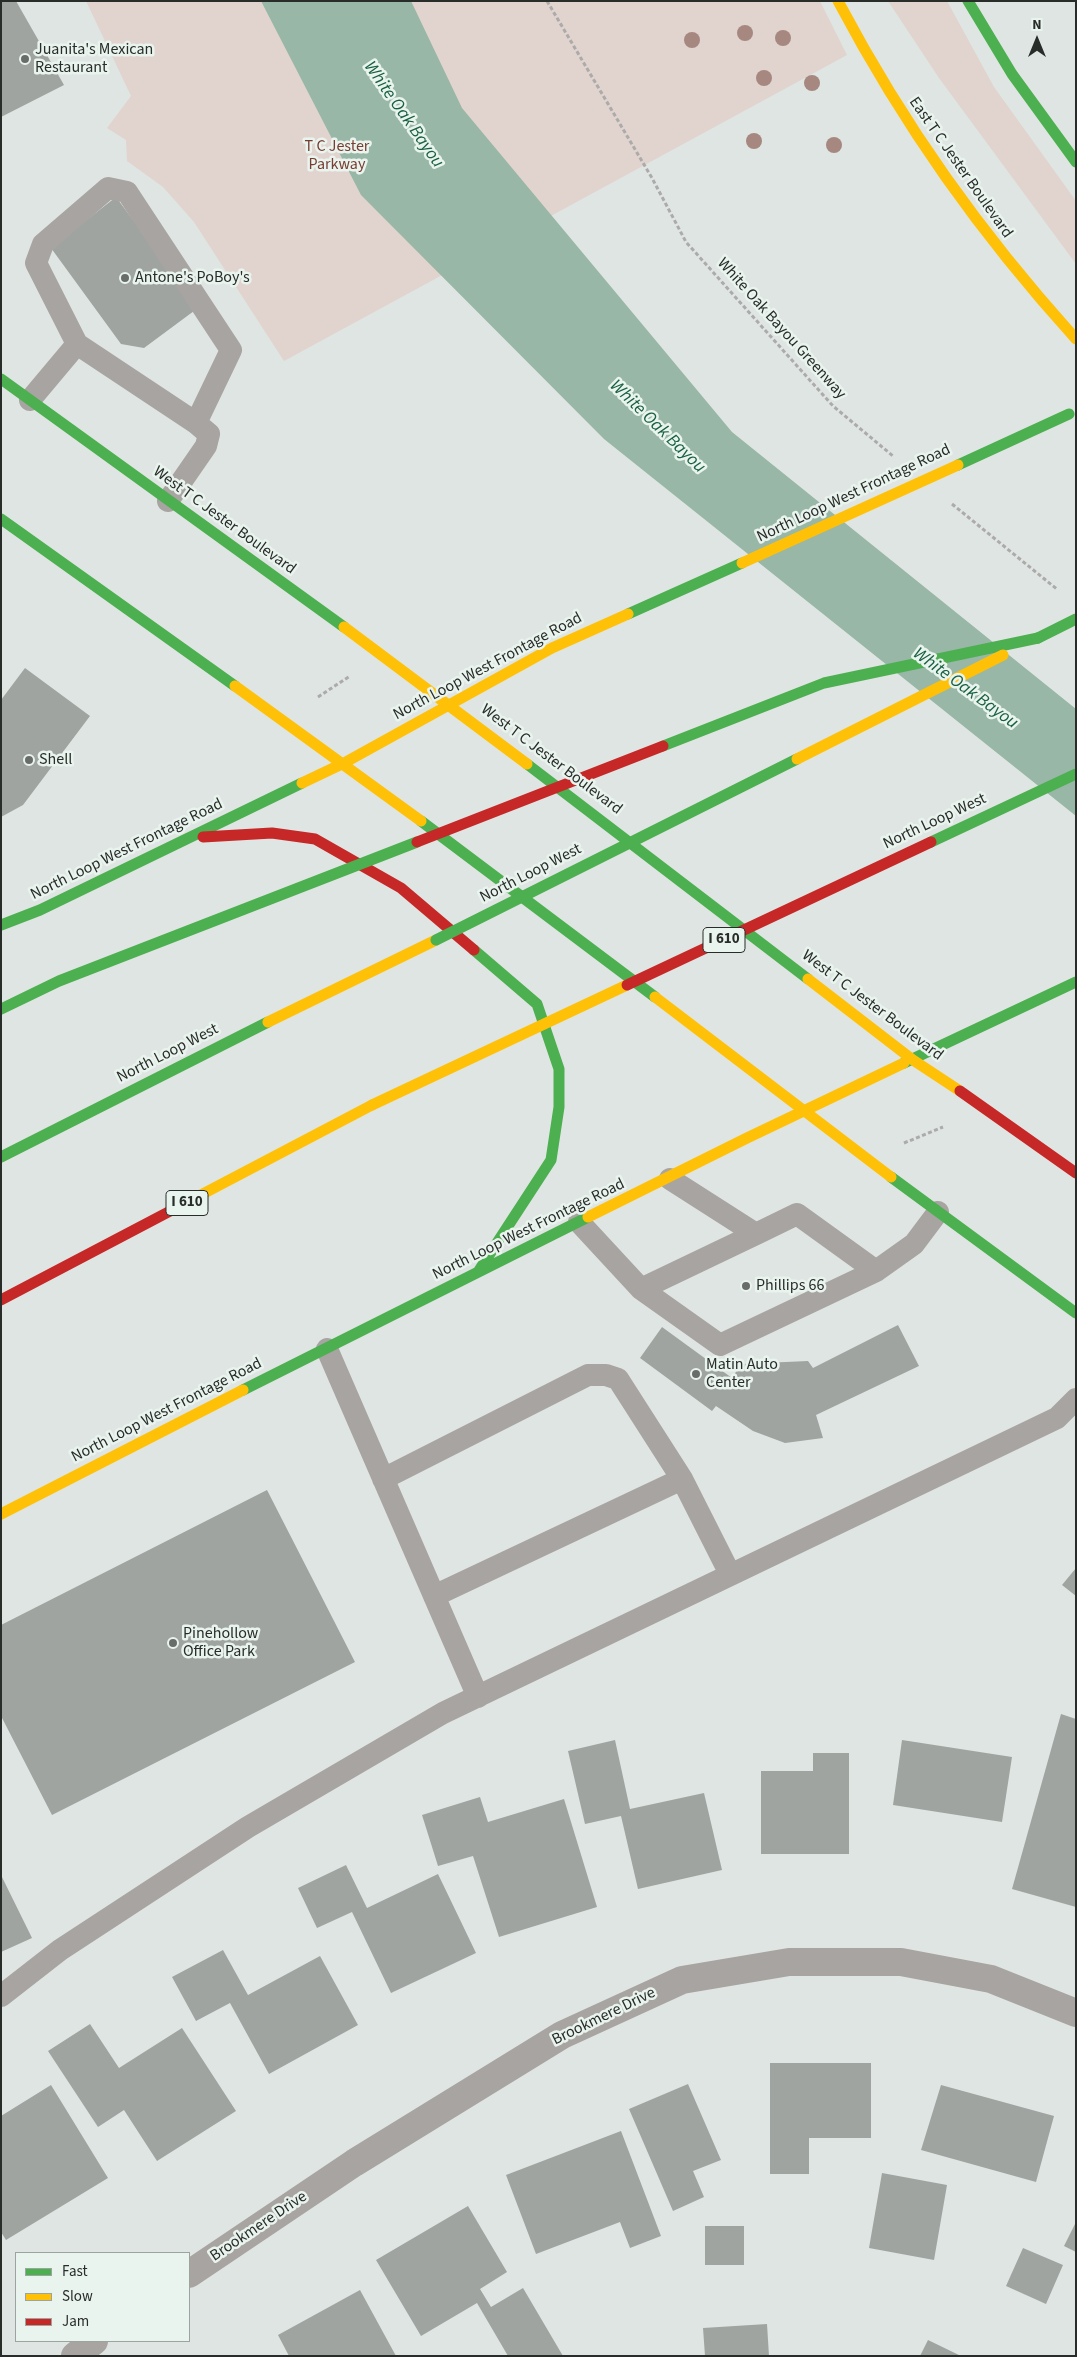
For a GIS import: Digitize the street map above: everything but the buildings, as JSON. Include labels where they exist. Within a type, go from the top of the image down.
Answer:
[{"type":"main road","name":"East T C Jester Boulevard","points":[[838,1],[884,87],[949,185],[1016,272],[1076,339]]},
{"type":"main road","points":[[968,1],[1012,74],[1072,149]]},
{"type":"main road","name":"West T C Jester Boulevard","points":[[1,379],[451,704],[913,1060],[988,1109],[1076,1173]]},
{"type":"main road","name":"North Loop West Frontage Road","points":[[1,925],[40,910],[344,763],[552,648],[742,564],[1073,412]]},
{"type":"main road","points":[[1,519],[344,763],[806,1110],[864,1157],[1076,1313]]},
{"type":"main road","name":"North Loop West","points":[[1,1157],[255,1028],[1076,619]]},
{"type":"main road","points":[[1,1009],[59,981],[824,683],[1038,638]]},
{"type":"main road","name":"North Loop West","points":[[1,1300],[372,1105],[1076,774]]},
{"type":"main road","points":[[191,838],[272,833],[315,839],[400,888],[537,1004],[559,1070],[559,1107],[551,1160],[477,1273]]},
{"type":"main road","name":"North Loop West Frontage Road","points":[[1,1514],[579,1222],[670,1179],[806,1110],[1076,982]]},
{"type":"street","name":"Brookmere Drive","points":[[190,2273],[354,2164],[562,2035],[682,1980],[789,1962],[901,1962],[991,1979],[1076,2013]]},
{"type":"street","points":[[75,2356],[93,2342]]},
{"type":"lane","points":[[168,500],[206,446],[209,434],[196,423],[77,344],[36,264],[43,244],[108,188],[127,192],[231,350],[196,423]]},
{"type":"lane","points":[[30,400],[77,344]]},
{"type":"lane","points":[[670,1179],[756,1234]]},
{"type":"lane","points":[[579,1222],[641,1289],[720,1345],[876,1271],[914,1244],[938,1212]]},
{"type":"lane","points":[[641,1289],[797,1214],[876,1271]]},
{"type":"lane","points":[[327,1349],[478,1697]]},
{"type":"lane","points":[[383,1479],[588,1375],[606,1375],[618,1379],[682,1479],[730,1574]]},
{"type":"lane","points":[[1,1996],[60,1950],[248,1827],[443,1713],[1057,1418],[1076,1399]]},
{"type":"lane","points":[[434,1596],[682,1479]]},
{"type":"path","name":"White Oak Bayou Greenway","points":[[547,1],[652,178],[686,242],[832,406],[894,457]]},
{"type":"path","points":[[948,501],[1060,592]]},
{"type":"path","points":[[318,697],[351,676]]},
{"type":"path","points":[[902,1144],[944,1127]]},
{"type":"green space","name":"T C Jester Parkway","points":[[86,1],[820,1],[847,55],[284,361],[194,222],[163,187],[127,161],[126,140],[107,128],[131,96]]},
{"type":"green space","points":[[888,1],[947,1],[994,87],[1076,201],[1076,264],[939,78]]},
{"type":"water","name":"White Oak Bayou","points":[[261,1],[411,1],[462,108],[732,432],[1076,709],[1076,816],[604,439],[361,195]]},
{"type":"traffic: fast","points":[[968,1],[1012,74],[1076,162]]},
{"type":"traffic: fast","points":[[1,379],[344,627]]},
{"type":"traffic: fast","points":[[958,465],[1069,414]]},
{"type":"traffic: fast","points":[[1,519],[235,686]]},
{"type":"traffic: fast","points":[[628,614],[742,563]]},
{"type":"traffic: fast","points":[[1038,638],[1076,619]]},
{"type":"traffic: fast","points":[[663,746],[824,683],[1038,638]]},
{"type":"traffic: fast","points":[[436,940],[797,759]]},
{"type":"traffic: fast","points":[[527,764],[808,979]]},
{"type":"traffic: fast","points":[[931,842],[1076,774]]},
{"type":"traffic: fast","points":[[1,925],[40,910],[302,783]]},
{"type":"traffic: fast","points":[[421,821],[655,997]]},
{"type":"traffic: fast","points":[[1,1009],[59,981],[417,842]]},
{"type":"traffic: fast","points":[[474,950],[537,1004],[559,1069],[559,1107],[551,1160],[478,1272]]},
{"type":"traffic: fast","points":[[904,1063],[1076,982]]},
{"type":"traffic: fast","points":[[1,1157],[268,1022]]},
{"type":"traffic: fast","points":[[891,1177],[1076,1313]]},
{"type":"traffic: fast","points":[[243,1390],[588,1217]]},
{"type":"traffic: slow","points":[[838,1],[890,92],[946,178],[1008,259],[1076,339]]},
{"type":"traffic: slow","points":[[742,563],[958,465]]},
{"type":"traffic: slow","points":[[302,783],[344,763],[552,648],[628,614]]},
{"type":"traffic: slow","points":[[344,627],[527,764]]},
{"type":"traffic: slow","points":[[797,759],[1003,655]]},
{"type":"traffic: slow","points":[[235,686],[421,821]]},
{"type":"traffic: slow","points":[[268,1022],[436,940]]},
{"type":"traffic: slow","points":[[808,979],[913,1060],[960,1091]]},
{"type":"traffic: slow","points":[[372,1105],[627,985]]},
{"type":"traffic: slow","points":[[655,997],[891,1177]]},
{"type":"traffic: slow","points":[[588,1217],[904,1063]]},
{"type":"traffic: slow","points":[[195,1198],[372,1105]]},
{"type":"traffic: slow","points":[[1,1514],[243,1390]]},
{"type":"traffic: jam","points":[[417,842],[663,746]]},
{"type":"traffic: jam","points":[[203,837],[272,833],[315,839],[401,888],[474,950]]},
{"type":"traffic: jam","points":[[627,985],[931,842]]},
{"type":"traffic: jam","points":[[960,1091],[1076,1173]]},
{"type":"traffic: jam","points":[[1,1300],[195,1198]]},
{"type":"place","name":"Juanita's Mexican Restaurant","points":[[25,59]]},
{"type":"place","name":"Antone's PoBoy's","points":[[125,278]]},
{"type":"place","name":"Shell","points":[[29,760]]},
{"type":"place","name":"Phillips 66","points":[[746,1286]]},
{"type":"place","name":"Matin Auto Center","points":[[696,1374]]},
{"type":"place","name":"Pinehollow Office Park","points":[[173,1643]]}]
